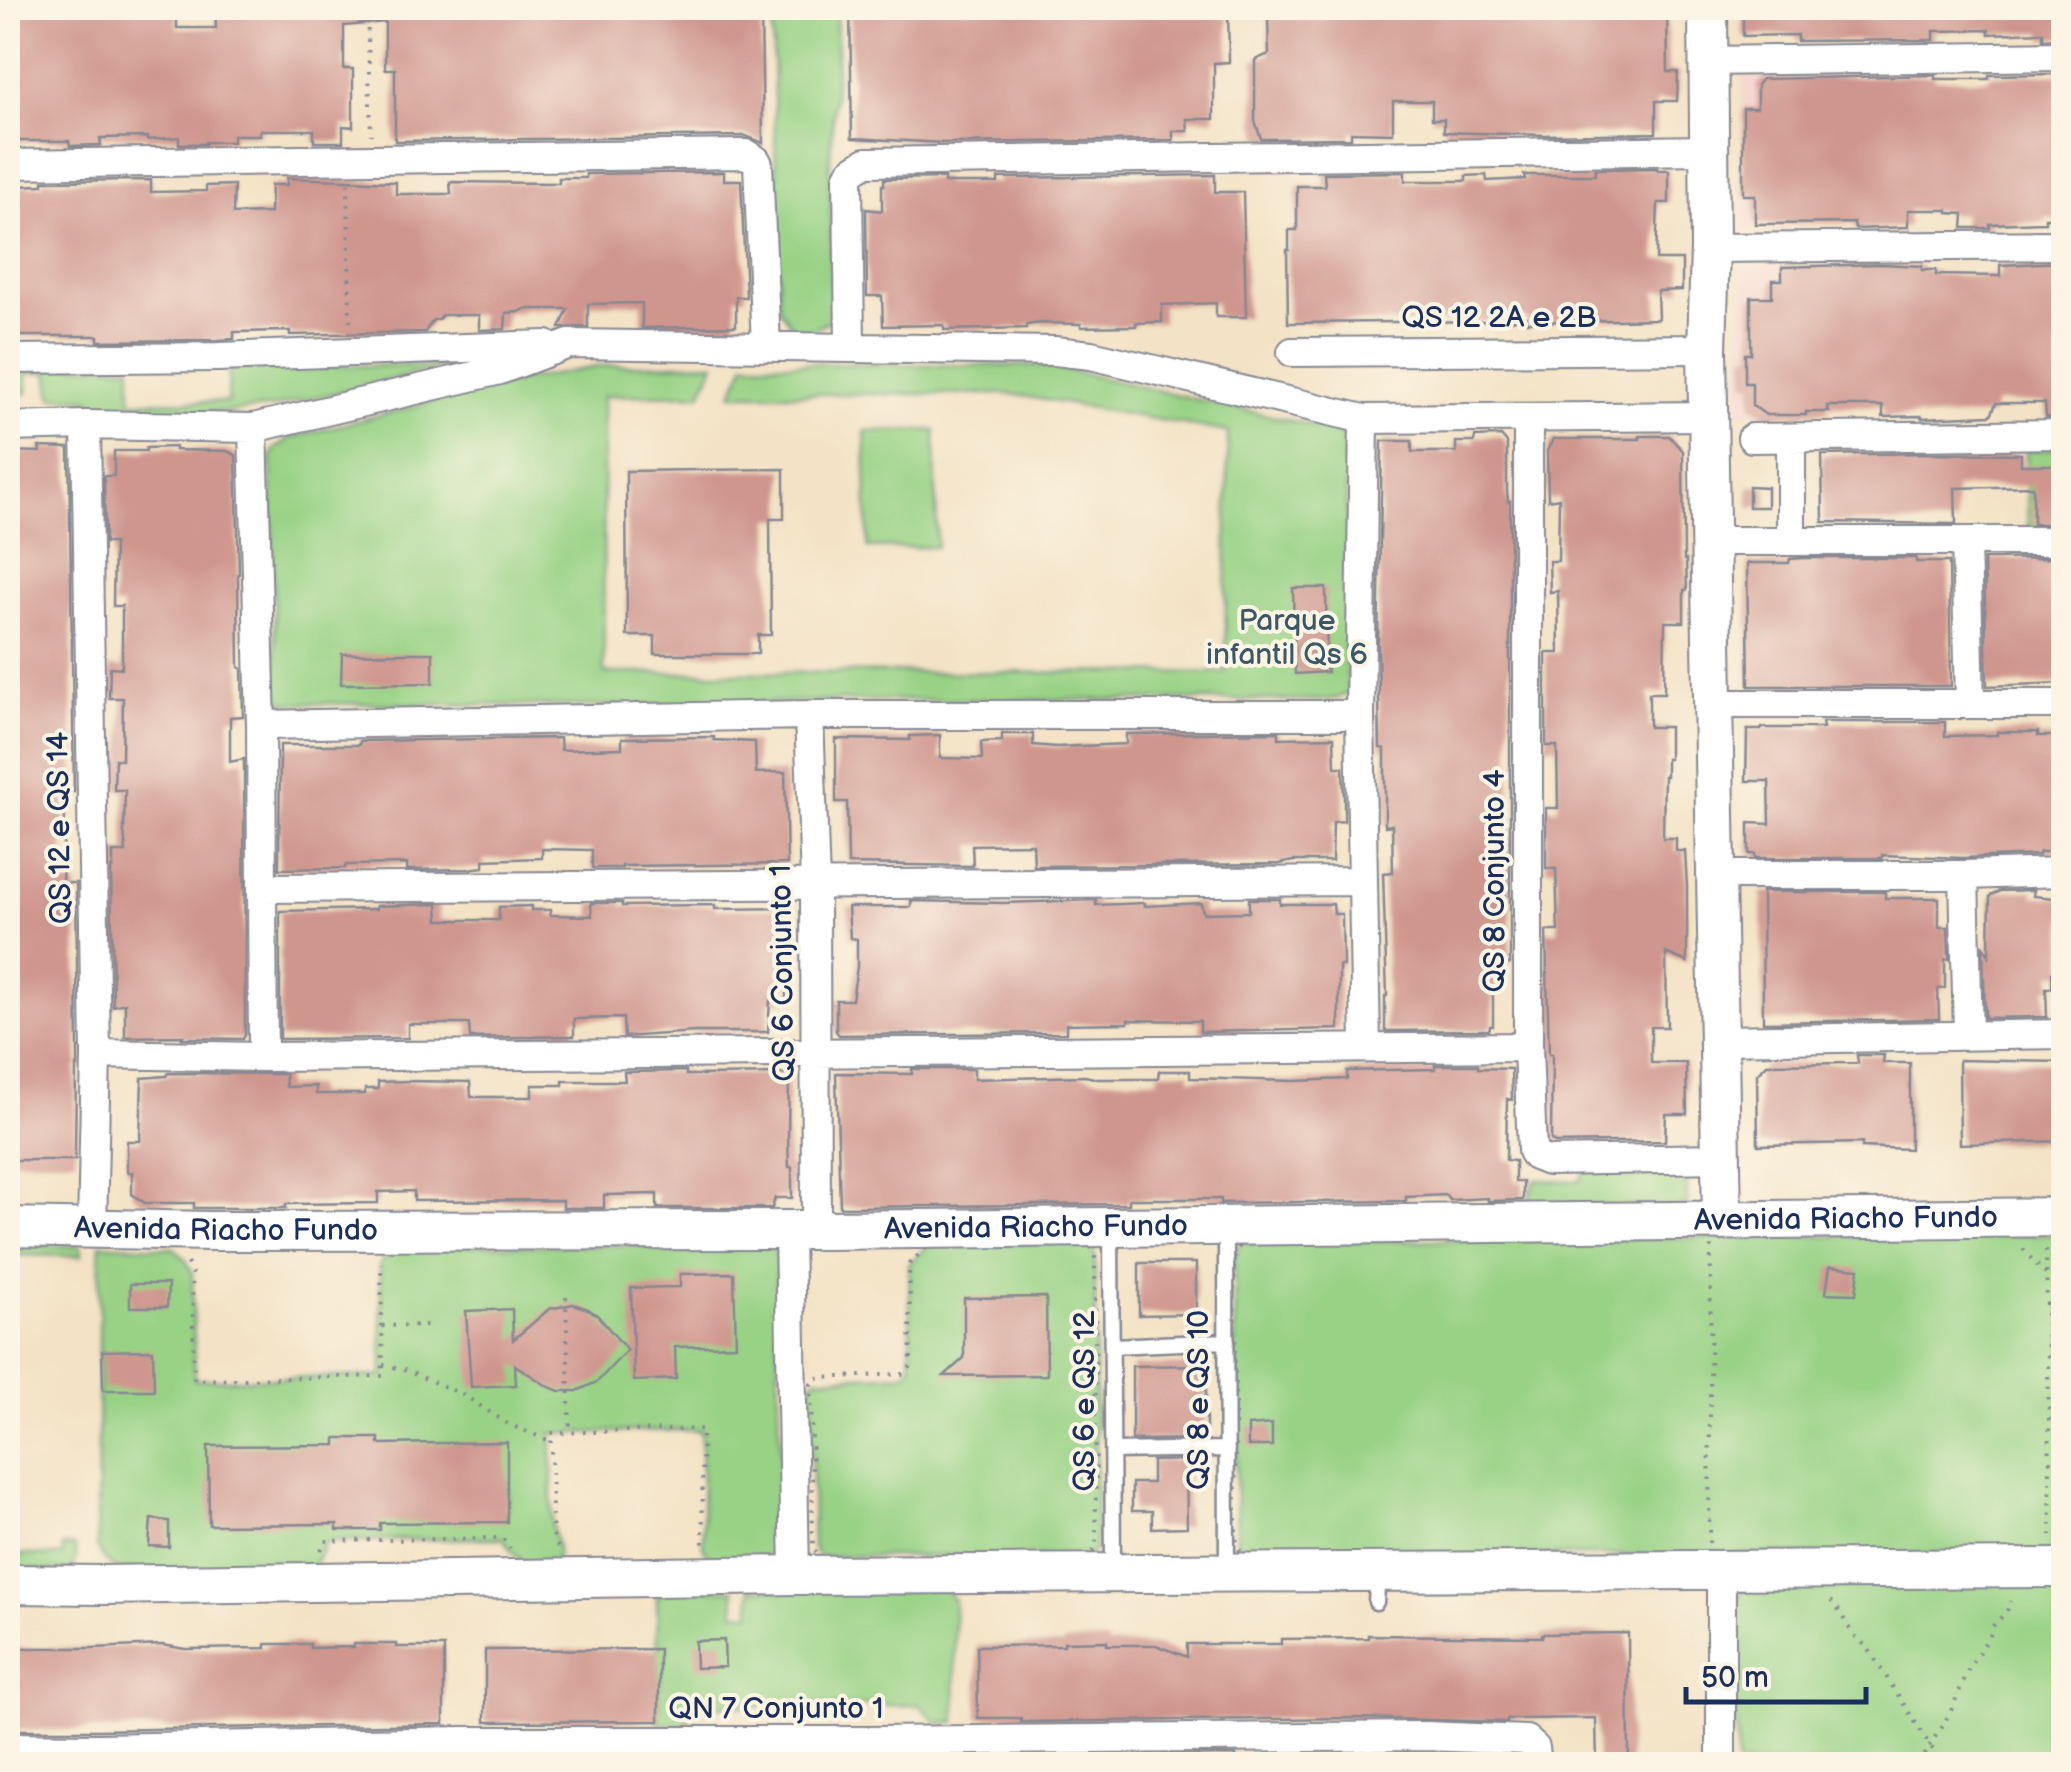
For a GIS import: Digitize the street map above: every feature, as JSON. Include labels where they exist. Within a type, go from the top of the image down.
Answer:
[{"type":"street","points":[[1708,8],[1708,416],[1722,1221]]},
{"type":"street","points":[[1709,61],[2064,56]]},
{"type":"street","points":[[850,346],[848,178],[866,162],[1708,150]]},
{"type":"street","points":[[8,164],[746,154],[758,164],[766,346]]},
{"type":"street","points":[[1710,248],[2064,245]]},
{"type":"street","points":[[8,426],[252,428],[500,370],[569,344]]},
{"type":"street","points":[[8,359],[351,353],[569,344],[1055,351],[1091,355],[1364,419],[1708,416]]},
{"type":"street","name":"QS 12 2A e 2B","points":[[1292,352],[1708,350]]},
{"type":"street","name":"QS 8 Conjunto 4","points":[[1528,418],[1528,1047],[1532,1151],[1548,1161],[1722,1158]]},
{"type":"street","points":[[1364,419],[1360,715],[1366,1047]]},
{"type":"street","name":"QS 12 e QS 14","points":[[86,425],[96,1054],[92,1229]]},
{"type":"street","points":[[252,428],[261,725],[263,1057]]},
{"type":"street","points":[[1752,438],[2064,434]]},
{"type":"street","points":[[1791,438],[1791,541]]},
{"type":"street","points":[[1711,541],[2064,541]]},
{"type":"street","points":[[1966,541],[1970,704]]},
{"type":"street","points":[[1712,704],[2064,704]]},
{"type":"street","points":[[261,725],[810,715],[1360,715]]},
{"type":"street","name":"QS 6 Conjunto 1","points":[[794,1575],[803,1230],[817,1052],[810,715]]},
{"type":"street","points":[[1716,874],[2064,872]]},
{"type":"street","points":[[1964,875],[1968,1034]]},
{"type":"street","points":[[263,888],[1362,881]]},
{"type":"street","points":[[1719,1040],[2064,1034]]},
{"type":"street","points":[[96,1054],[263,1057],[1528,1047]]},
{"type":"street","name":"Avenida Riacho Fundo","points":[[8,1227],[1110,1228],[1244,1233],[1722,1221],[2055,1226]]},
{"type":"street","points":[[8,1584],[794,1575],[1101,1566],[1377,1587],[2058,1552]]},
{"type":"street","points":[[1720,1570],[1722,1764]]},
{"type":"street","name":"QN 7 Conjunto 1","points":[[8,1747],[98,1756],[464,1742],[630,1753],[998,1752],[1427,1736],[1526,1740],[1532,1743],[1537,1759]]},
{"type":"lane","name":"QS 6 e QS 12","points":[[1101,1566],[1112,1451],[1110,1228]]},
{"type":"lane","name":"QS 8 e QS 10","points":[[1227,1573],[1227,1341],[1244,1233]]},
{"type":"lane","points":[[1112,1346],[1227,1341]]},
{"type":"lane","points":[[1112,1451],[1227,1449]]},
{"type":"path","points":[[351,353],[367,8]]},
{"type":"path","points":[[2055,1226],[2047,1274],[2058,1552]]},
{"type":"path","points":[[1244,1233],[1711,1236],[1709,1552],[1264,1560],[1243,1556],[1236,1537],[1234,1259],[1242,1242],[1250,1238],[1244,1233]]},
{"type":"path","points":[[929,1245],[1091,1246],[1096,1548],[1101,1566],[818,1556],[813,1548],[811,1384],[817,1378],[904,1374],[911,1366],[909,1264],[929,1245]]},
{"type":"path","points":[[2020,1247],[2064,1286]]},
{"type":"path","points":[[186,1260],[192,1273],[194,1380],[383,1376],[380,1264],[384,1256]]},
{"type":"path","points":[[566,1297],[570,1433]]},
{"type":"path","points":[[382,1326],[429,1326]]},
{"type":"path","points":[[383,1364],[402,1368],[462,1394],[508,1424],[552,1441]]},
{"type":"path","points":[[559,1550],[552,1522],[552,1433],[702,1430],[703,1547],[708,1556]]},
{"type":"path","points":[[319,1556],[325,1541],[503,1538],[512,1552]]},
{"type":"path","points":[[1918,1764],[1950,1713],[1992,1627],[2007,1611],[2011,1597]]},
{"type":"path","points":[[1828,1598],[1858,1641],[1866,1644],[1942,1764]]},
{"type":"shaded area","points":[[1743,74],[1787,77],[1788,229],[1745,229]]},
{"type":"shaded area","points":[[1785,264],[1786,410],[1739,413],[1743,267]]},
{"type":"green space","points":[[772,8],[836,8],[830,160],[832,319],[811,331],[792,327],[779,308]]},
{"type":"green space","name":"Parque infantil Qs 6","points":[[715,363],[701,394],[603,396],[604,673],[1225,672],[1228,432],[1011,394],[732,394],[746,363],[1050,366],[1342,432],[1348,693],[1325,700],[893,700],[597,706],[279,700],[271,457],[275,449],[290,438],[502,384],[602,366]]},
{"type":"green space","points":[[453,365],[275,407],[226,412],[100,411],[91,407],[90,399],[52,397],[48,372],[27,373],[27,393],[8,393],[8,367],[131,366],[131,401],[228,402],[229,367]]},
{"type":"green space","points":[[935,430],[937,547],[868,548],[865,431]]},
{"type":"green space","points":[[2063,449],[2063,527],[2028,527],[2026,450]]},
{"type":"green space","points":[[1585,1165],[1687,1166],[1687,1207],[1527,1206],[1535,1180],[1581,1181]]},
{"type":"green space","points":[[2063,1234],[2063,1554],[1243,1556],[1237,1547],[1234,1259],[1241,1242]]},
{"type":"green space","points":[[1081,1243],[1091,1247],[1095,1254],[1096,1548],[1088,1557],[818,1556],[813,1548],[811,1384],[817,1378],[904,1374],[911,1366],[909,1264],[929,1245]]},
{"type":"green space","points":[[100,1244],[174,1248],[186,1260],[192,1273],[195,1380],[383,1376],[380,1264],[395,1245],[770,1246],[776,1254],[782,1531],[779,1543],[772,1554],[760,1561],[716,1562],[708,1556],[703,1547],[701,1430],[552,1433],[556,1560],[525,1564],[503,1538],[326,1541],[312,1570],[116,1569],[104,1560],[97,1546]]},
{"type":"green space","points":[[8,1245],[81,1246],[81,1256],[8,1255]]},
{"type":"green space","points":[[63,1546],[74,1546],[76,1559],[71,1571],[8,1569],[8,1554],[62,1556]]},
{"type":"green space","points":[[2063,1580],[2063,1764],[1737,1764],[1733,1610],[1742,1589],[1757,1581]]},
{"type":"green space","points":[[944,1588],[954,1600],[956,1722],[937,1723],[920,1705],[703,1706],[685,1724],[659,1724],[657,1598],[665,1589],[734,1589],[735,1612],[751,1613],[751,1589]]},
{"type":"building","points":[[8,8],[177,8],[177,28],[216,28],[215,8],[761,8],[763,143],[746,136],[395,141],[395,69],[385,69],[385,22],[344,26],[344,69],[353,69],[353,127],[343,126],[343,142],[314,142],[314,130],[260,130],[260,135],[233,135],[233,142],[205,144],[179,144],[179,137],[100,138],[101,145],[70,146],[69,141],[8,141]]},
{"type":"building","points":[[850,8],[1228,8],[1229,62],[1214,63],[1214,119],[1187,119],[1188,131],[1173,131],[1173,140],[944,143],[852,138]]},
{"type":"building","points":[[1323,8],[1667,8],[1668,72],[1678,72],[1677,101],[1656,101],[1656,133],[1444,132],[1444,119],[1432,119],[1432,101],[1393,101],[1393,133],[1351,132],[1351,138],[1261,139],[1255,121],[1255,60],[1269,54],[1268,18],[1323,18]]},
{"type":"building","points":[[1743,8],[2064,8],[2064,38],[2043,39],[2043,32],[1989,34],[1989,30],[1934,31],[1934,40],[1797,41],[1797,35],[1743,36]]},
{"type":"building","points":[[2064,74],[2064,218],[1963,228],[1964,214],[1908,210],[1908,227],[1855,229],[1854,223],[1755,224],[1755,195],[1743,195],[1743,108],[1757,108],[1757,85],[1762,79],[1935,75],[1935,79],[1989,79],[1989,75]]},
{"type":"building","points":[[1595,169],[1669,170],[1669,203],[1658,203],[1656,260],[1682,260],[1682,290],[1657,291],[1658,319],[1526,322],[1526,317],[1506,321],[1288,323],[1287,250],[1289,230],[1297,230],[1297,186],[1325,186],[1324,173],[1405,172],[1405,181],[1466,181],[1466,176],[1486,175],[1487,181],[1525,179],[1524,175],[1595,175]]},
{"type":"building","points":[[724,172],[724,180],[741,180],[746,297],[736,297],[736,326],[642,328],[642,303],[588,304],[588,327],[560,328],[568,309],[525,309],[506,313],[505,329],[479,330],[479,315],[442,315],[425,332],[234,332],[234,339],[218,340],[98,341],[98,336],[8,336],[8,186],[43,185],[43,181],[151,180],[151,192],[206,191],[206,186],[234,185],[233,214],[270,213],[271,185],[287,185],[287,178],[396,182],[396,194],[451,194],[450,182],[559,183],[559,178],[586,178],[586,174]]},
{"type":"building","points":[[1215,175],[1215,192],[1243,192],[1246,317],[1216,317],[1216,303],[1162,305],[1162,322],[1136,326],[1040,323],[1026,328],[944,330],[944,325],[883,326],[882,296],[867,296],[866,209],[882,211],[884,179],[944,178],[944,183],[998,183],[998,178]]},
{"type":"building","points":[[2064,262],[2064,416],[2046,417],[2045,403],[1996,403],[1991,415],[1922,418],[1883,417],[1883,406],[1827,406],[1829,412],[1766,415],[1752,405],[1752,383],[1745,383],[1745,354],[1751,354],[1751,297],[1772,297],[1772,280],[1782,280],[1782,267],[1881,264],[1922,266],[1922,270],[1936,270],[1936,275],[2000,276],[2000,265]]},
{"type":"building","points":[[1501,436],[1507,443],[1510,501],[1510,964],[1499,965],[1499,988],[1493,987],[1493,1026],[1489,1030],[1385,1031],[1383,873],[1393,872],[1392,825],[1385,826],[1385,749],[1380,748],[1382,441],[1412,441],[1412,452],[1456,452],[1456,442]]},
{"type":"building","points":[[1669,436],[1683,451],[1687,590],[1684,622],[1665,622],[1664,693],[1649,693],[1649,727],[1669,727],[1663,838],[1676,838],[1676,851],[1685,851],[1687,962],[1666,953],[1667,1027],[1651,1027],[1651,1063],[1686,1063],[1687,1114],[1666,1114],[1665,1141],[1555,1143],[1551,1140],[1552,1054],[1546,931],[1558,931],[1556,869],[1546,868],[1546,808],[1558,808],[1557,746],[1546,746],[1546,653],[1559,653],[1558,591],[1550,592],[1549,561],[1558,561],[1559,498],[1548,500],[1547,451],[1553,439]]},
{"type":"building","points":[[39,447],[69,448],[74,792],[66,792],[62,883],[76,883],[75,1160],[13,1160],[13,1155],[8,1155],[8,451],[40,452]]},
{"type":"building","points":[[175,447],[236,455],[243,716],[230,717],[230,762],[244,759],[243,1039],[125,1037],[125,1003],[113,1006],[111,868],[113,852],[126,852],[125,790],[114,790],[115,759],[122,760],[123,698],[109,698],[110,667],[122,668],[122,606],[113,606],[114,543],[105,543],[104,476],[114,476],[114,451]]},
{"type":"building","points":[[2021,454],[2021,465],[2064,465],[2064,524],[2033,524],[2033,486],[1955,488],[1956,524],[1823,522],[1822,455]]},
{"type":"building","points":[[784,469],[784,519],[770,519],[771,635],[758,635],[758,654],[655,654],[655,636],[627,636],[626,471]]},
{"type":"building","points":[[1749,486],[1767,487],[1767,507],[1749,507]]},
{"type":"building","points":[[1916,558],[1916,562],[1949,562],[1951,686],[1749,686],[1747,563],[1789,563],[1790,559]]},
{"type":"building","points":[[2064,558],[2064,683],[1987,686],[1984,559]]},
{"type":"building","points":[[1293,588],[1326,588],[1327,672],[1295,674]]},
{"type":"building","points":[[433,653],[433,683],[341,684],[342,654]]},
{"type":"building","points":[[1822,722],[1945,722],[1945,736],[2038,732],[2038,736],[2064,736],[2064,852],[1964,858],[1755,858],[1755,854],[1749,854],[1749,823],[1770,824],[1769,781],[1746,781],[1747,730],[1823,728]]},
{"type":"building","points":[[1279,732],[1279,738],[1334,737],[1335,767],[1343,767],[1344,821],[1333,822],[1332,861],[1034,866],[1033,844],[972,845],[973,866],[848,864],[847,802],[836,802],[836,739],[910,740],[910,736],[940,735],[940,758],[982,759],[981,742],[1002,741],[1002,734],[1033,734],[1033,745],[1057,747],[1126,744],[1126,734]]},
{"type":"building","points":[[714,737],[755,742],[756,773],[785,772],[787,864],[592,868],[592,850],[542,849],[542,858],[484,860],[484,867],[468,869],[407,870],[407,864],[279,869],[280,745],[560,738],[561,750],[622,748],[622,738]]},
{"type":"building","points":[[2034,890],[2033,896],[2064,899],[2064,973],[2052,973],[2052,988],[2046,988],[2047,1017],[1985,1018],[1983,946],[1989,955],[1990,896],[2000,891]]},
{"type":"building","points":[[1762,892],[1885,892],[1885,898],[1939,898],[1939,927],[1948,927],[1949,959],[1945,959],[1945,988],[1938,989],[1939,1019],[1763,1022]]},
{"type":"building","points":[[1249,899],[1280,899],[1280,904],[1333,904],[1334,914],[1342,914],[1339,1029],[1200,1032],[1200,1021],[1128,1020],[1066,1024],[1066,1033],[839,1035],[836,1031],[836,1000],[852,1000],[857,967],[857,939],[850,938],[848,907],[911,907],[911,901],[1096,900],[1096,905],[1201,903],[1203,913],[1249,912]]},
{"type":"building","points":[[591,903],[785,908],[786,1001],[770,1001],[768,1032],[624,1037],[623,1018],[574,1019],[574,1036],[470,1038],[469,1024],[408,1024],[408,1038],[280,1039],[280,911],[438,904],[439,920],[499,920],[499,907],[531,906],[531,910],[551,910],[550,915],[592,916]]},
{"type":"building","points":[[1857,1055],[1884,1055],[1883,1063],[1910,1063],[1910,1149],[1862,1147],[1862,1143],[1758,1145],[1757,1074],[1767,1064],[1858,1063]]},
{"type":"building","points":[[1959,1060],[2064,1062],[2064,1141],[1960,1144]]},
{"type":"building","points":[[1435,1065],[1511,1069],[1506,1160],[1515,1161],[1515,1182],[1523,1182],[1523,1200],[1450,1200],[1446,1195],[1406,1197],[1406,1201],[1221,1203],[1221,1199],[1129,1199],[1129,1204],[840,1207],[836,1073],[912,1074],[912,1069],[974,1069],[974,1079],[1158,1079],[1159,1071],[1190,1071],[1190,1078],[1294,1081],[1347,1079],[1347,1071],[1435,1069]]},
{"type":"building","points":[[686,1071],[686,1075],[789,1074],[792,1198],[775,1198],[772,1208],[657,1208],[657,1194],[604,1195],[604,1208],[563,1208],[563,1200],[414,1201],[414,1191],[378,1192],[378,1203],[194,1208],[194,1203],[145,1203],[132,1194],[132,1172],[127,1172],[127,1141],[140,1141],[142,1078],[168,1073],[285,1074],[286,1087],[316,1086],[316,1094],[365,1094],[365,1089],[378,1089],[378,1082],[409,1081],[470,1082],[471,1097],[532,1097],[532,1085],[625,1081],[624,1072]]},
{"type":"building","points":[[1139,1263],[1196,1263],[1196,1314],[1139,1315]]},
{"type":"building","points":[[1830,1266],[1859,1269],[1856,1294],[1826,1293]]},
{"type":"building","points":[[734,1273],[736,1345],[675,1347],[676,1379],[634,1381],[631,1288],[680,1287],[680,1274]]},
{"type":"building","points":[[130,1284],[168,1284],[167,1307],[130,1307]]},
{"type":"building","points":[[1046,1297],[1047,1375],[944,1376],[964,1358],[964,1298]]},
{"type":"building","points":[[573,1304],[597,1315],[627,1350],[597,1382],[577,1391],[559,1391],[515,1365],[516,1385],[471,1387],[466,1311],[512,1309],[513,1340],[549,1309]]},
{"type":"building","points":[[153,1350],[154,1390],[103,1390],[102,1351]]},
{"type":"building","points":[[1206,1365],[1206,1439],[1132,1440],[1132,1366]]},
{"type":"building","points":[[1272,1424],[1272,1446],[1248,1446],[1248,1426]]},
{"type":"building","points":[[336,1438],[379,1438],[379,1444],[507,1442],[507,1522],[380,1523],[380,1530],[337,1530],[337,1524],[209,1525],[208,1446],[336,1445]]},
{"type":"building","points":[[1186,1460],[1187,1527],[1152,1528],[1152,1511],[1132,1511],[1132,1483],[1152,1483],[1152,1461]]},
{"type":"building","points":[[151,1519],[169,1521],[169,1547],[149,1546]]},
{"type":"building","points":[[1628,1633],[1629,1764],[1597,1764],[1596,1718],[1507,1722],[1353,1718],[1021,1722],[1021,1718],[978,1718],[977,1646],[1107,1641],[1107,1645],[1156,1645],[1187,1657],[1187,1644],[1281,1644],[1281,1639],[1368,1635],[1542,1637]]},
{"type":"building","points":[[724,1640],[725,1667],[696,1668],[695,1641]]},
{"type":"building","points":[[266,1644],[310,1644],[310,1648],[354,1644],[444,1647],[444,1724],[8,1730],[8,1648],[266,1648]]},
{"type":"building","points":[[659,1649],[659,1721],[485,1722],[485,1650]]},
{"type":"building","points":[[1360,1754],[1509,1757],[1509,1764],[1360,1764]]},
{"type":"building","points":[[1236,1755],[1236,1764],[1144,1764],[1144,1756]]}]
